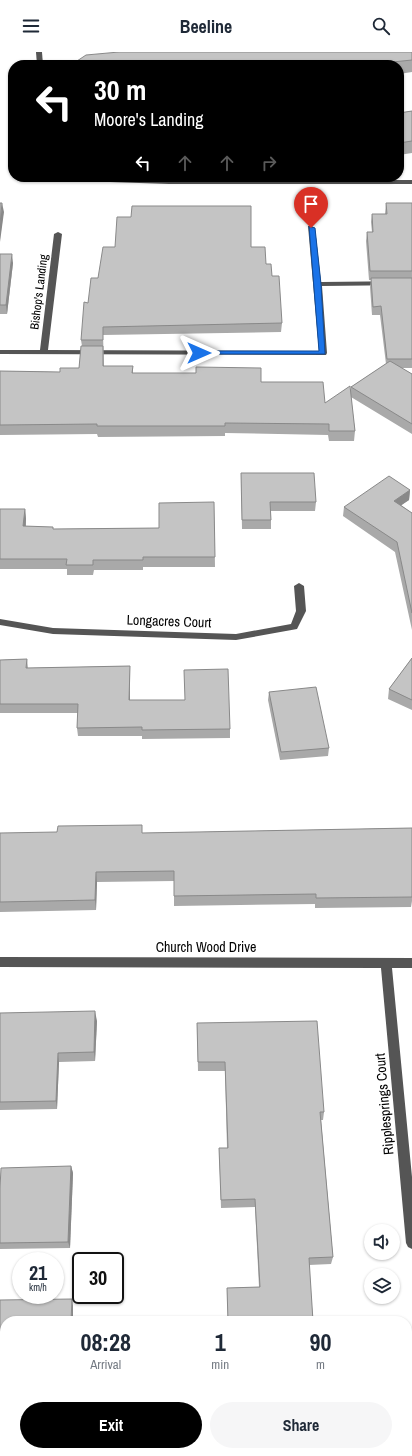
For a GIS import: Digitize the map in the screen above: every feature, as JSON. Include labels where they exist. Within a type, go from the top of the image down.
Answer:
[{"type":"street","points":[[162,182],[404,182]]},
{"type":"street","points":[[0,352],[323,353],[318,284],[311,228]]},
{"type":"street","name":"Bishop's Landing","points":[[44,353],[58,234]]},
{"type":"street","points":[[318,284],[412,283]]},
{"type":"street","name":"Longacres Court","points":[[0,622],[53,631],[236,637],[294,627],[301,611],[299,586]]},
{"type":"street","name":"Church Wood Drive","points":[[0,962],[412,963]]},
{"type":"street","name":"Ripplesprings Court","points":[[386,963],[412,1243]]},
{"type":"building","points":[[119,52],[412,52],[412,60],[78,60],[86,55]]},
{"type":"building","points":[[412,111],[412,141],[404,142],[404,112]]},
{"type":"building","points":[[0,203],[2,203],[0,224]]},
{"type":"building","points":[[386,203],[412,203],[412,271],[370,271],[367,232],[373,232],[372,214],[387,214]]},
{"type":"building","points":[[132,206],[251,206],[251,247],[265,247],[266,264],[271,264],[272,276],[279,276],[282,323],[103,327],[103,340],[81,340],[84,302],[88,303],[91,278],[98,278],[103,247],[115,247],[117,217],[131,217]]},
{"type":"building","points":[[0,254],[12,254],[6,305],[0,305]]},
{"type":"building","points":[[371,278],[412,278],[412,359],[387,359],[381,306],[373,307]]},
{"type":"building","points":[[81,346],[103,346],[103,366],[133,366],[132,373],[196,373],[196,367],[261,368],[261,382],[323,382],[325,403],[350,386],[355,431],[329,431],[329,424],[225,423],[225,426],[97,426],[97,424],[0,425],[0,371],[60,372],[60,368],[79,368]]},
{"type":"building","points":[[390,361],[412,374],[412,424],[351,387]]},
{"type":"building","points":[[241,473],[314,473],[316,502],[270,502],[271,520],[242,520]]},
{"type":"building","points":[[389,476],[410,490],[394,501],[412,513],[412,613],[397,542],[344,507]]},
{"type":"building","points":[[214,502],[215,557],[143,557],[143,560],[93,560],[93,565],[66,565],[67,559],[0,559],[0,509],[25,509],[23,526],[53,527],[53,529],[159,528],[159,503]]},
{"type":"building","points":[[412,658],[412,700],[389,689]]},
{"type":"building","points":[[27,659],[26,668],[130,666],[129,700],[185,700],[184,670],[228,669],[230,729],[142,730],[142,727],[77,728],[78,704],[0,704],[0,660]]},
{"type":"building","points":[[316,687],[329,748],[281,752],[269,692]]},
{"type":"building","points":[[142,825],[142,833],[412,828],[412,897],[316,898],[316,894],[174,896],[174,871],[96,872],[95,900],[0,902],[0,833],[57,832],[58,826]]},
{"type":"building","points":[[95,1011],[94,1052],[58,1053],[56,1101],[0,1102],[0,1013]]},
{"type":"building","points":[[317,1021],[324,1112],[320,1112],[333,1257],[309,1258],[313,1316],[228,1316],[227,1288],[260,1287],[255,1199],[221,1200],[219,1148],[228,1148],[225,1062],[198,1062],[197,1023]]},
{"type":"building","points":[[71,1166],[68,1242],[0,1243],[1,1168]]},
{"type":"building","points":[[64,1299],[72,1299],[71,1316],[0,1316],[0,1300],[12,1300],[12,1304],[64,1304]]},
{"type":"route","points":[[199,353],[323,353],[318,284],[311,228]]}]
